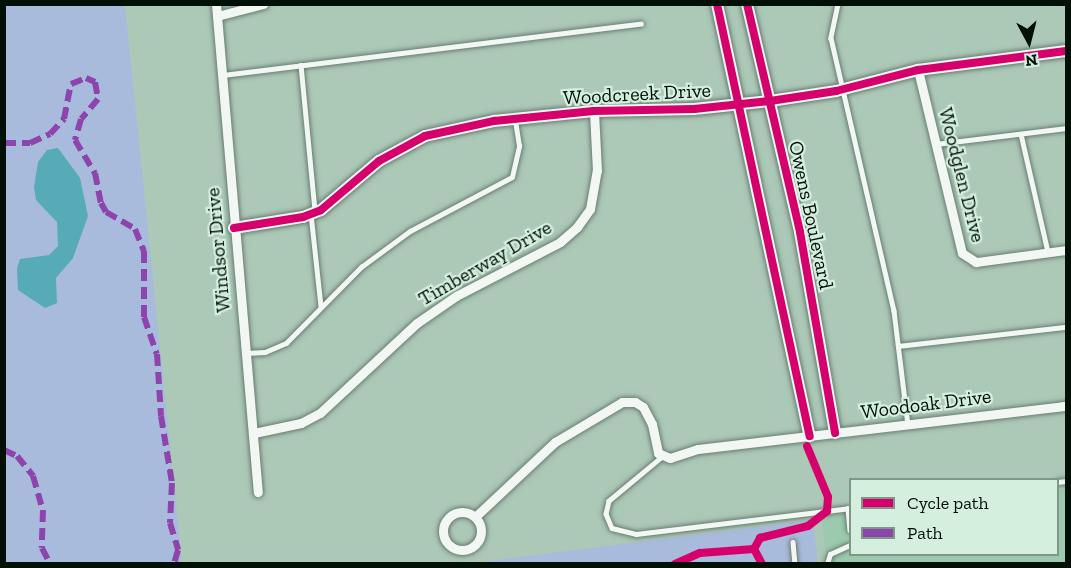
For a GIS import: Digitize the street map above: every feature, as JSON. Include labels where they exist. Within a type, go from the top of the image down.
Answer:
[{"type":"street","name":"Windsor Drive","points":[[216,4],[258,492]]},
{"type":"street","points":[[217,16],[263,4]]},
{"type":"street","points":[[717,4],[810,436]]},
{"type":"street","name":"Owens Boulevard","points":[[747,4],[800,232],[835,433]]},
{"type":"street","name":"Woodcreek Drive","points":[[234,228],[313,213],[402,145],[425,136],[515,119],[594,111],[664,111],[740,105],[844,89],[918,70],[1066,51]]},
{"type":"street","name":"Woodglen Drive","points":[[918,70],[962,253],[967,259],[976,262],[1066,250]]},
{"type":"street","name":"Timberway Drive","points":[[254,433],[302,423],[320,413],[417,322],[456,296],[560,242],[577,227],[590,209],[597,171],[594,111]]},
{"type":"street","points":[[476,518],[555,442],[622,402],[635,402],[643,406],[662,457]]},
{"type":"street","name":"Woodoak Drive","points":[[662,457],[810,436],[1066,406]]},
{"type":"street","points":[[465,512],[476,518],[481,529],[478,541],[461,550],[449,545],[444,529],[449,518],[465,512]]},
{"type":"lane","points":[[838,4],[831,38],[894,311],[908,425]]},
{"type":"lane","points":[[223,75],[640,24]]},
{"type":"lane","points":[[301,65],[321,306]]},
{"type":"lane","points":[[246,353],[279,347],[361,267],[410,231],[512,177],[519,146],[515,119]]},
{"type":"lane","points":[[936,144],[1066,128]]},
{"type":"lane","points":[[1021,134],[1048,252]]},
{"type":"lane","points":[[898,346],[1066,327]]},
{"type":"lane","points":[[662,457],[609,501],[606,514],[612,528],[636,534],[849,508]]},
{"type":"lane","points":[[793,542],[795,564]]},
{"type":"lane","points":[[827,564],[830,554],[849,545]]},
{"type":"shaded area","points":[[4,5],[125,5],[182,563],[5,563]]},
{"type":"shaded area","points":[[58,148],[80,178],[88,216],[73,258],[56,278],[57,303],[45,308],[18,290],[17,268],[20,259],[49,255],[58,246],[57,222],[36,200],[34,187],[38,162],[47,150]]},
{"type":"shaded area","points":[[1066,489],[1066,563],[827,563],[821,515],[849,515],[849,556],[1059,556],[1059,490]]},
{"type":"shaded area","points":[[813,520],[818,563],[465,564]]},
{"type":"marked path","points":[[4,143],[30,143],[50,134],[64,119],[71,84],[86,78],[95,82],[98,99],[81,119],[75,140],[95,173],[101,203],[106,212],[135,229],[144,251],[144,317],[157,354],[161,416],[172,483],[170,523],[178,550],[174,564]]},
{"type":"marked path","points":[[4,450],[17,456],[33,476],[43,510],[42,548],[50,564]]},
{"type":"cycle path","points":[[717,4],[810,436]]},
{"type":"cycle path","points":[[747,4],[800,232],[835,433]]},
{"type":"cycle path","points":[[234,228],[303,217],[321,210],[379,161],[425,136],[494,121],[594,111],[694,109],[770,101],[836,91],[918,70],[1066,51]]},
{"type":"cycle path","points":[[762,564],[754,549],[760,538],[808,526],[827,511],[828,497],[807,446]]},
{"type":"cycle path","points":[[675,564],[700,553],[754,549]]}]
